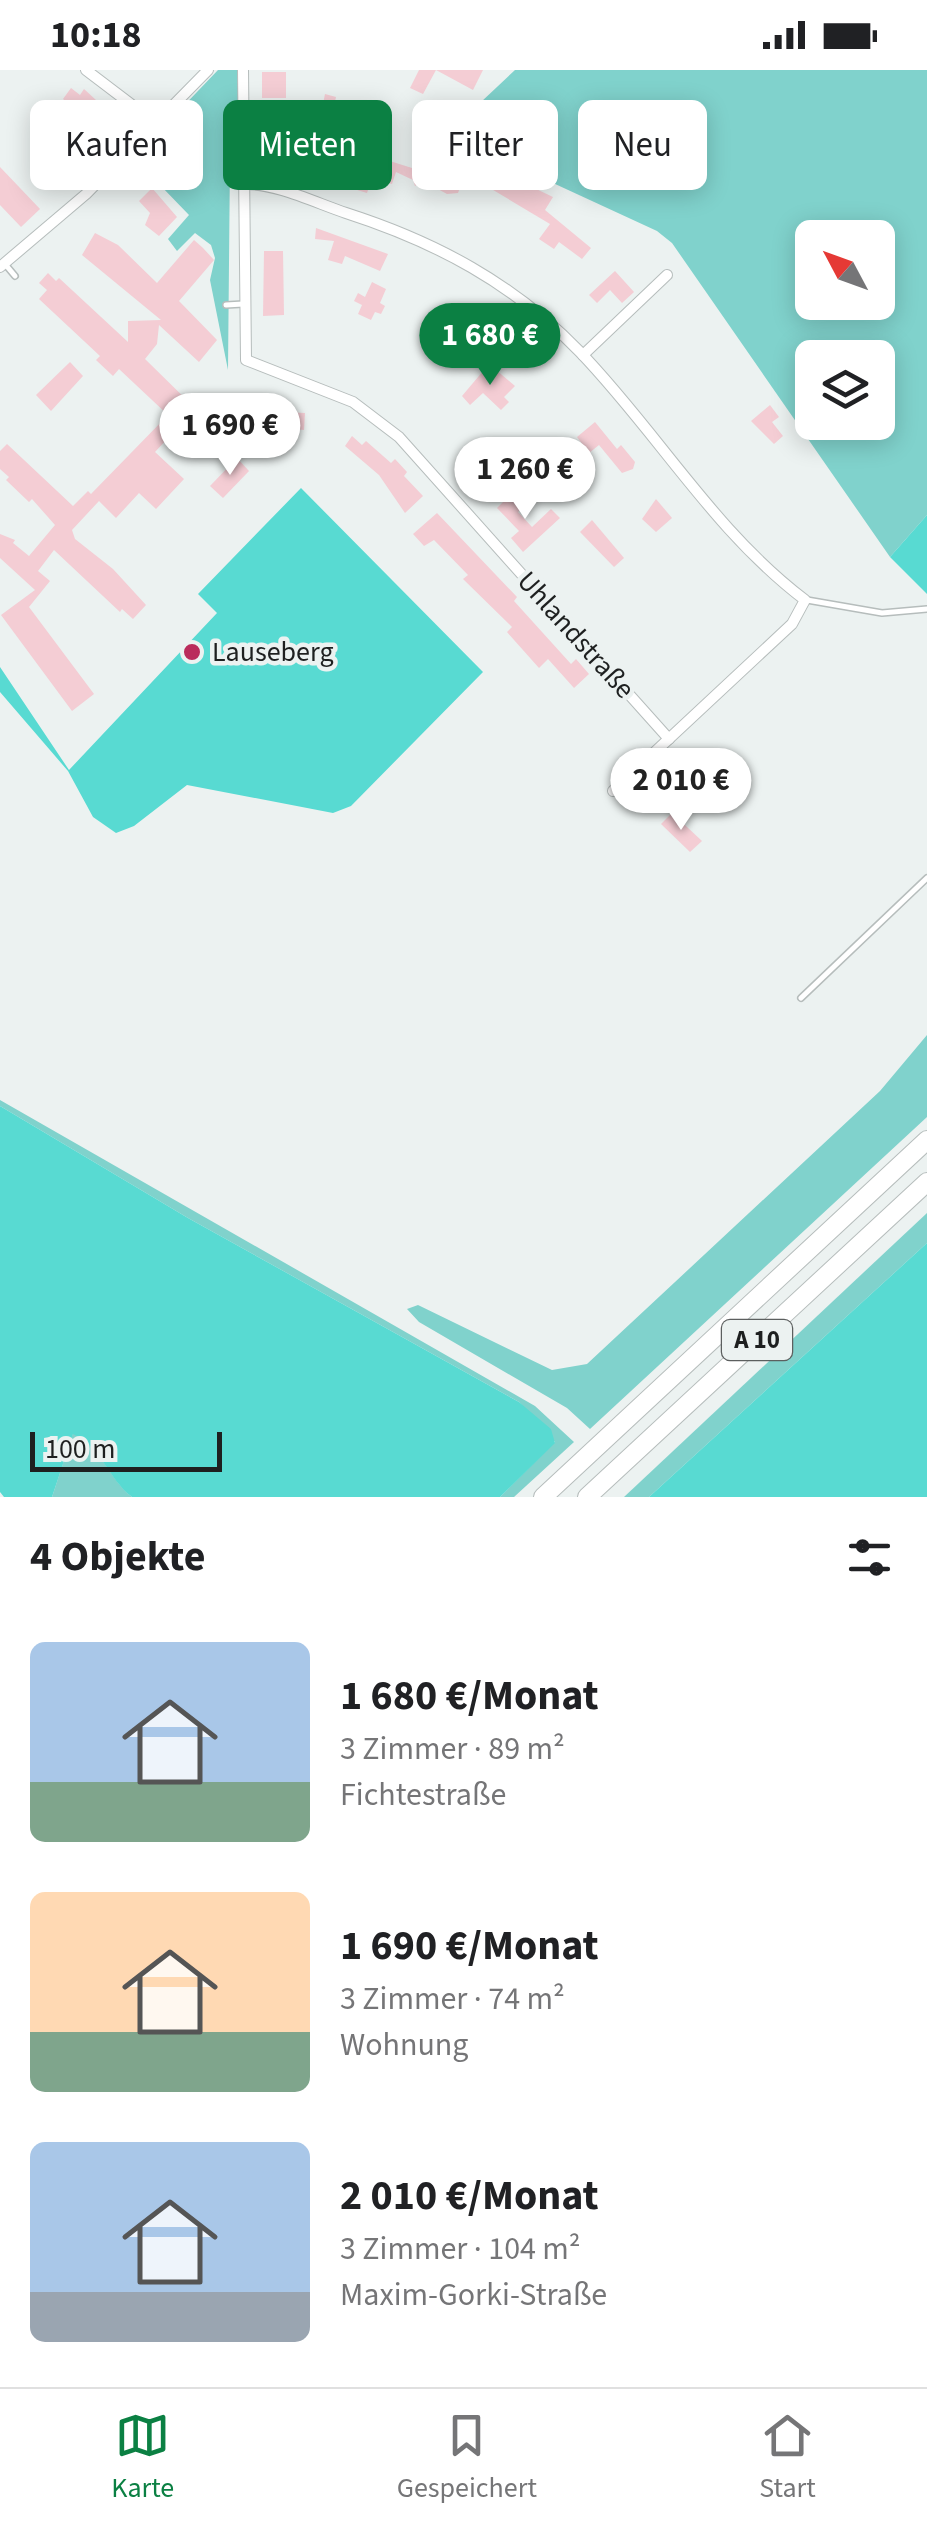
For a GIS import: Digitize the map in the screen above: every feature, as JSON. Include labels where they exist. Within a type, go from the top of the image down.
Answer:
[{"type":"highway","name":"A 10","points":[[543,1497],[927,1140]]},
{"type":"highway","name":"A 10","points":[[587,1497],[927,1182]]},
{"type":"street","points":[[86,70],[125,100]]},
{"type":"street","points":[[180,100],[208,70]]},
{"type":"street","points":[[242,70],[243,100]]},
{"type":"street","points":[[3,266],[88,190]]},
{"type":"street","points":[[244,190],[244,304]]},
{"type":"street","points":[[265,190],[395,228],[446,251],[522,299],[583,355],[736,541],[805,600],[792,624],[613,791]]},
{"type":"street","points":[[583,355],[667,275]]},
{"type":"street","name":"Uhlandstraße","points":[[244,304],[246,360],[353,402],[398,437],[668,740]]},
{"type":"lane","points":[[3,266],[15,276]]},
{"type":"lane","points":[[226,304],[244,304]]},
{"type":"lane","points":[[805,600],[882,613],[927,609]]},
{"type":"lane","points":[[801,998],[927,878]]},
{"type":"shaded area","points":[[218,70],[237,70],[239,100],[223,100],[223,190],[230,190],[228,370],[210,280],[215,258],[211,245],[195,233],[177,251],[168,239],[189,215],[165,190],[203,190],[203,100],[189,100]]},
{"type":"shaded area","points":[[515,70],[927,70],[927,515],[890,557],[809,440],[895,440],[895,340],[795,340],[795,420],[672,243],[657,231],[558,185],[558,100],[483,100]]},
{"type":"shaded area","points":[[301,488],[483,672],[351,806],[333,813],[187,785],[134,826],[116,833],[93,817],[68,771],[0,692],[0,667],[69,770],[217,613],[198,594]]},
{"type":"shaded area","points":[[927,515],[927,594],[890,557]]},
{"type":"shaded area","points":[[927,1035],[927,1117],[590,1429],[567,1408],[419,1322],[407,1309],[418,1305],[552,1370],[587,1364],[880,1091]]},
{"type":"shaded area","points":[[0,1100],[535,1406],[574,1442],[514,1497],[500,1497],[555,1442],[519,1402],[188,1218],[0,1106]]},
{"type":"shaded area","points":[[0,1106],[188,1218],[519,1402],[551,1429],[555,1443],[500,1497],[132,1497],[91,1447],[73,1434],[52,1497],[4,1497],[0,1492]]},
{"type":"shaded area","points":[[927,1213],[927,1243],[649,1497],[624,1497]]},
{"type":"shaded area","points":[[927,1243],[927,1497],[649,1497]]},
{"type":"shaded area","points":[[73,1433],[91,1446],[132,1497],[52,1497]]},
{"type":"building","points":[[419,70],[436,70],[423,94],[410,88]]},
{"type":"building","points":[[436,70],[483,70],[473,90]]},
{"type":"building","points":[[262,72],[286,72],[286,98],[262,98]]},
{"type":"building","points":[[71,88],[80,95],[84,89],[96,100],[64,100]]},
{"type":"building","points":[[392,162],[412,168],[412,180],[396,172],[392,184]]},
{"type":"building","points":[[0,167],[40,209],[21,227],[0,205]]},
{"type":"building","points":[[154,190],[177,217],[159,236],[145,225],[150,213],[139,201]]},
{"type":"building","points":[[493,190],[538,190],[553,197],[545,210],[591,248],[582,259],[559,242],[554,249],[539,239],[550,224]]},
{"type":"building","points":[[316,228],[388,254],[380,271],[345,256],[342,264],[328,260],[334,241],[315,239]]},
{"type":"building","points":[[95,233],[118,245],[157,283],[194,240],[214,260],[179,301],[217,340],[199,362],[159,325],[157,344],[145,359],[200,413],[185,430],[180,425],[155,452],[184,479],[156,509],[139,493],[116,518],[99,501],[72,530],[75,539],[113,569],[146,605],[133,619],[122,609],[120,612],[54,550],[38,571],[50,581],[29,607],[94,694],[72,711],[1,615],[35,590],[0,558],[0,534],[15,540],[13,543],[29,556],[55,525],[32,499],[29,502],[6,480],[9,477],[0,469],[0,451],[7,444],[73,506],[88,491],[91,494],[168,415],[119,369],[113,376],[96,360],[100,356],[39,299],[47,290],[39,283],[48,273],[56,281],[59,278],[128,342],[128,321],[161,320],[82,255]]},
{"type":"building","points":[[264,251],[283,251],[284,315],[263,316]]},
{"type":"building","points":[[615,271],[634,292],[622,303],[610,290],[597,303],[589,295]]},
{"type":"building","points":[[372,282],[386,289],[380,303],[385,306],[371,320],[358,314],[362,305],[354,301],[358,293],[365,297]]},
{"type":"building","points":[[70,362],[83,376],[51,411],[36,395]]},
{"type":"building","points":[[489,364],[515,386],[504,397],[509,402],[501,410],[483,393],[470,405],[462,396]]},
{"type":"building","points":[[770,405],[779,417],[772,422],[783,436],[774,444],[751,421]]},
{"type":"building","points":[[265,411],[305,413],[304,430],[265,426]]},
{"type":"building","points":[[595,422],[617,449],[621,445],[635,462],[633,469],[622,473],[599,445],[589,453],[577,437]]},
{"type":"building","points":[[352,436],[362,445],[366,441],[391,463],[395,459],[407,472],[404,476],[423,496],[405,513],[379,475],[345,446]]},
{"type":"building","points":[[237,458],[249,471],[223,498],[210,486]]},
{"type":"building","points":[[513,492],[526,505],[518,512],[532,527],[551,509],[560,518],[523,552],[511,538],[519,531],[497,508]]},
{"type":"building","points":[[656,499],[672,518],[656,532],[642,519]]},
{"type":"building","points":[[437,513],[517,597],[514,601],[571,664],[576,659],[589,674],[574,688],[548,659],[539,668],[507,632],[512,627],[463,579],[468,575],[434,540],[424,546],[413,534]]},
{"type":"building","points":[[592,520],[624,558],[614,567],[580,532]]},
{"type":"building","points":[[672,813],[702,841],[690,852],[661,824]]},
{"type":"place","name":"Lauseberg","points":[[192,652]]}]
